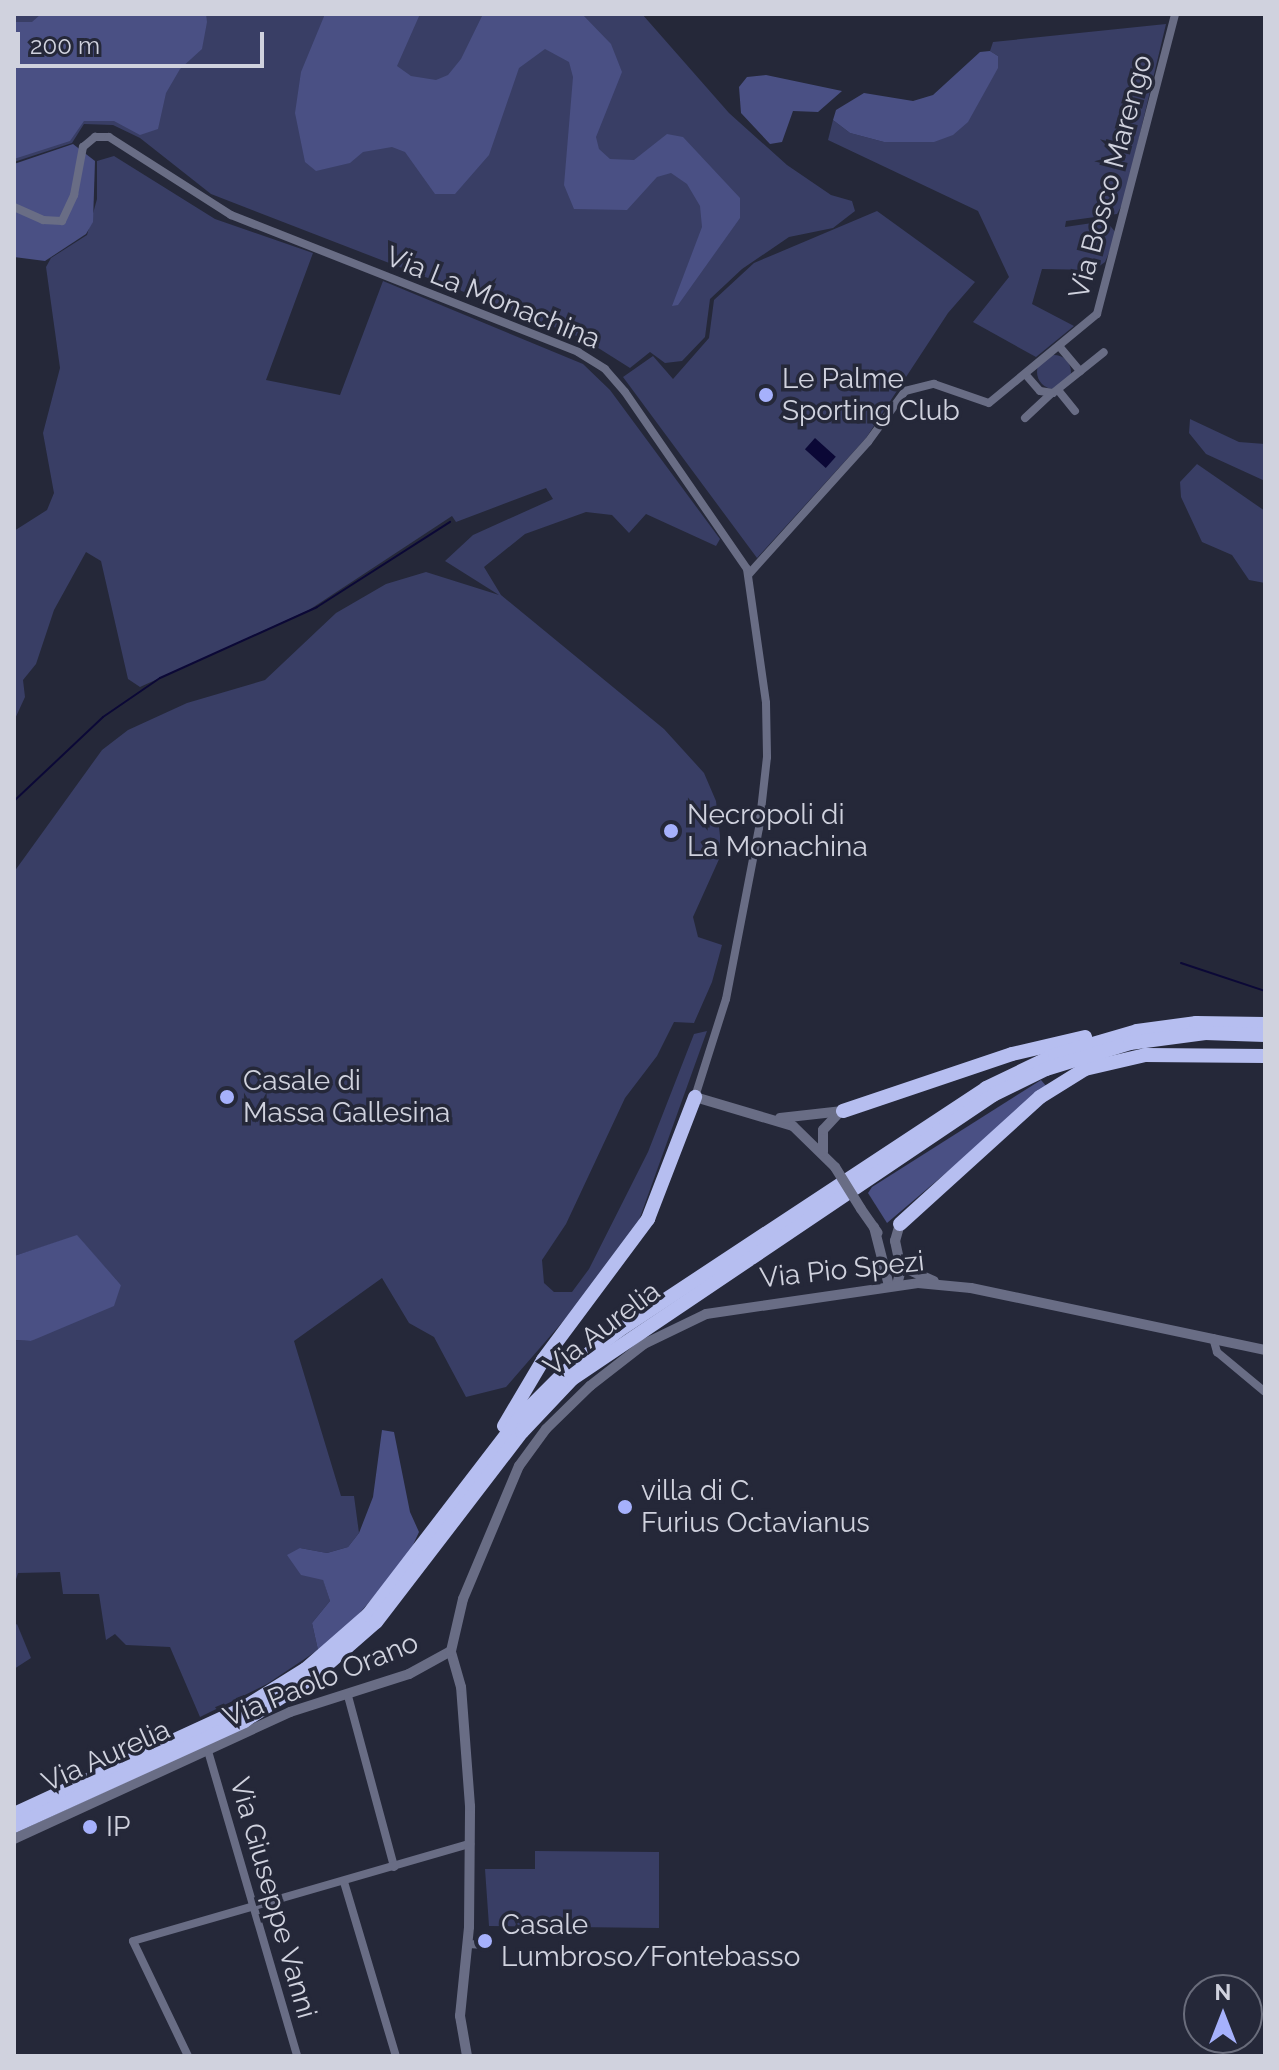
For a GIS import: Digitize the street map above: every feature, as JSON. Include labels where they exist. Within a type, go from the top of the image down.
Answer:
[{"type":"highway","name":"Via Aurelia","points":[[14,1814],[242,1709],[333,1648],[368,1615],[545,1390],[623,1327],[986,1088],[1055,1055],[1137,1031],[1196,1023],[1265,1024]]},
{"type":"highway","points":[[843,1111],[1035,1047],[1137,1031]]},
{"type":"highway","name":"Via Aurelia","points":[[14,1826],[244,1721],[314,1676],[376,1622],[522,1432],[572,1379],[993,1095],[1046,1069],[1130,1043],[1205,1033],[1265,1035]]},
{"type":"highway","points":[[900,1224],[1040,1097],[1085,1069],[1145,1055],[1265,1056]]},
{"type":"highway","points":[[478,1472],[543,1360],[648,1219],[695,1097]]},
{"type":"highway","points":[[14,1803],[86,1781]]},
{"type":"street","name":"Via Bosco Marengo","points":[[749,574],[868,442],[905,391],[934,384],[987,403],[1094,318],[1103,301],[1175,14]]},
{"type":"street","name":"Via La Monachina","points":[[14,207],[43,220],[62,221],[74,195],[82,150],[89,140],[106,136],[193,195],[242,221],[587,357],[625,392],[749,574],[766,714],[764,799],[726,999],[695,1097]]},
{"type":"street","points":[[1059,346],[1080,371]]},
{"type":"street","points":[[1025,418],[1104,352]]},
{"type":"street","points":[[1026,375],[1040,391],[1055,392],[1075,411]]},
{"type":"street","points":[[695,1097],[798,1128],[835,1167],[898,1261],[940,1283]]},
{"type":"street","points":[[770,1118],[843,1111]]},
{"type":"street","points":[[823,1152],[824,1126],[843,1111]]},
{"type":"street","points":[[874,1227],[887,1230],[900,1224],[893,1286]]},
{"type":"street","points":[[874,1227],[882,1267],[893,1286]]},
{"type":"street","points":[[863,1289],[882,1267]]},
{"type":"street","name":"Via Pio Spezi","points":[[451,1651],[462,1603],[524,1458],[551,1423],[620,1361],[692,1319],[754,1303],[940,1283],[1265,1350]]},
{"type":"street","points":[[1213,1338],[1217,1352],[1265,1392]]},
{"type":"street","points":[[451,1651],[462,1695],[470,1844],[468,1944],[460,2016],[467,2056]]},
{"type":"street","name":"Via Paolo Orano","points":[[208,1751],[290,1712],[348,1696],[409,1674],[451,1651]]},
{"type":"street","points":[[348,1696],[394,1867]]},
{"type":"street","name":"Via Aurelia","points":[[14,1839],[208,1751]]},
{"type":"street","name":"Via Giuseppe Vanni","points":[[208,1751],[297,2056]]},
{"type":"street","points":[[188,2056],[133,1941],[470,1844]]},
{"type":"street","points":[[344,1882],[396,2056]]},
{"type":"street","points":[[468,1944],[485,1945]]},
{"type":"shaded area","points":[[14,14],[642,14],[729,113],[787,165],[831,195],[852,201],[855,211],[833,228],[789,237],[742,269],[710,299],[705,337],[682,361],[665,363],[650,352],[630,368],[584,339],[211,194],[140,138],[113,125],[84,124],[72,143],[14,162]]},
{"type":"shaded area","points":[[41,14],[206,14],[207,22],[202,49],[180,69],[166,93],[158,129],[140,135],[114,121],[84,121],[70,141],[14,159],[14,22],[32,22]]},
{"type":"shaded area","points":[[325,14],[420,14],[397,66],[411,76],[436,80],[448,75],[461,59],[483,14],[582,14],[611,44],[622,72],[596,137],[599,149],[610,159],[634,160],[667,134],[683,137],[740,198],[740,218],[678,305],[672,306],[702,227],[700,206],[687,184],[671,173],[657,177],[627,210],[574,209],[564,185],[573,77],[569,62],[545,49],[519,68],[489,155],[455,194],[435,194],[405,152],[392,147],[363,152],[350,163],[316,171],[305,162],[295,113],[301,72]]},
{"type":"shaded area","points":[[1166,24],[1124,201],[1117,214],[1066,221],[1065,227],[1106,221],[1117,234],[1105,262],[1094,270],[1042,269],[1032,304],[1074,326],[1036,357],[973,322],[1009,277],[978,211],[828,140],[833,120],[850,133],[884,142],[998,56],[990,51],[993,42]]},
{"type":"shaded area","points":[[990,51],[998,56],[998,68],[968,122],[953,135],[934,142],[884,142],[850,133],[833,120],[836,110],[864,93],[913,101],[933,95],[980,52]]},
{"type":"shaded area","points":[[766,75],[842,91],[818,112],[793,111],[782,142],[770,144],[741,113],[739,87],[747,77]]},
{"type":"shaded area","points":[[73,144],[95,161],[93,222],[86,234],[45,261],[14,257],[14,164]]},
{"type":"shaded area","points":[[114,156],[215,219],[313,253],[266,380],[340,395],[383,281],[583,364],[610,390],[720,539],[716,546],[646,514],[629,533],[612,515],[586,512],[525,534],[484,567],[501,595],[664,729],[704,773],[716,801],[720,836],[720,857],[693,917],[698,937],[722,945],[712,982],[694,1023],[674,1022],[657,1056],[625,1098],[566,1224],[542,1260],[544,1283],[554,1292],[572,1292],[589,1269],[648,1152],[694,1034],[707,1031],[638,1223],[591,1289],[506,1387],[466,1397],[434,1337],[409,1323],[382,1278],[294,1341],[341,1496],[354,1496],[359,1533],[348,1547],[327,1553],[300,1548],[323,1579],[330,1601],[312,1623],[318,1650],[267,1684],[200,1717],[170,1647],[126,1645],[115,1634],[106,1640],[99,1594],[63,1594],[60,1572],[18,1573],[14,1586],[14,1340],[31,1341],[121,1285],[77,1236],[14,1256],[14,872],[102,750],[128,730],[187,703],[265,680],[336,613],[386,584],[426,572],[499,595],[445,561],[473,535],[553,499],[546,488],[456,522],[452,516],[309,610],[140,687],[128,679],[101,561],[86,552],[54,610],[36,664],[23,680],[25,697],[14,721],[14,531],[47,510],[54,493],[43,433],[60,368],[46,267],[51,258],[87,235],[97,199],[97,161]]},
{"type":"shaded area","name":"Le Palme Sporting Club","points":[[877,211],[975,282],[948,313],[866,438],[757,558],[623,377],[653,356],[673,379],[709,338],[714,300],[754,263]]},
{"type":"shaded area","points":[[1054,355],[1066,360],[1071,372],[1066,384],[1054,389],[1042,384],[1037,372],[1042,360]]},
{"type":"shaded area","points":[[1190,419],[1239,442],[1265,444],[1265,481],[1206,454],[1189,433]]},
{"type":"shaded area","points":[[815,438],[836,457],[826,468],[805,449]]},
{"type":"shaded area","points":[[1197,464],[1265,511],[1265,583],[1249,580],[1232,555],[1202,542],[1181,497],[1180,482]]},
{"type":"shaded area","points":[[1041,1080],[1047,1087],[887,1223],[868,1193],[872,1187]]},
{"type":"shaded area","points":[[77,1235],[121,1285],[114,1306],[31,1341],[14,1340],[14,1256]]},
{"type":"shaded area","points":[[382,1430],[394,1432],[410,1512],[419,1532],[407,1558],[358,1615],[318,1650],[312,1623],[330,1601],[323,1580],[301,1575],[287,1555],[300,1548],[327,1553],[348,1547],[359,1533],[373,1497]]},
{"type":"shaded area","points":[[17,1624],[31,1658],[14,1669],[14,1626]]},
{"type":"shaded area","points":[[535,1851],[659,1852],[659,1928],[489,1926],[485,1869],[535,1869]]},
{"type":"waterway","points":[[14,801],[103,717],[160,678],[317,607],[450,522]]},
{"type":"waterway","points":[[1181,963],[1265,991]]},
{"type":"place","name":"Le Palme Sporting Club","points":[[766,395]]},
{"type":"place","name":"Necropoli di La Monachina","points":[[671,831]]},
{"type":"place","name":"Casale di Massa Gallesina","points":[[227,1097]]},
{"type":"place","name":"villa di C. Furius Octavianus","points":[[625,1507]]},
{"type":"place","name":"IP","points":[[90,1827]]},
{"type":"place","name":"Casale Lumbroso/Fontebasso","points":[[485,1941]]}]
